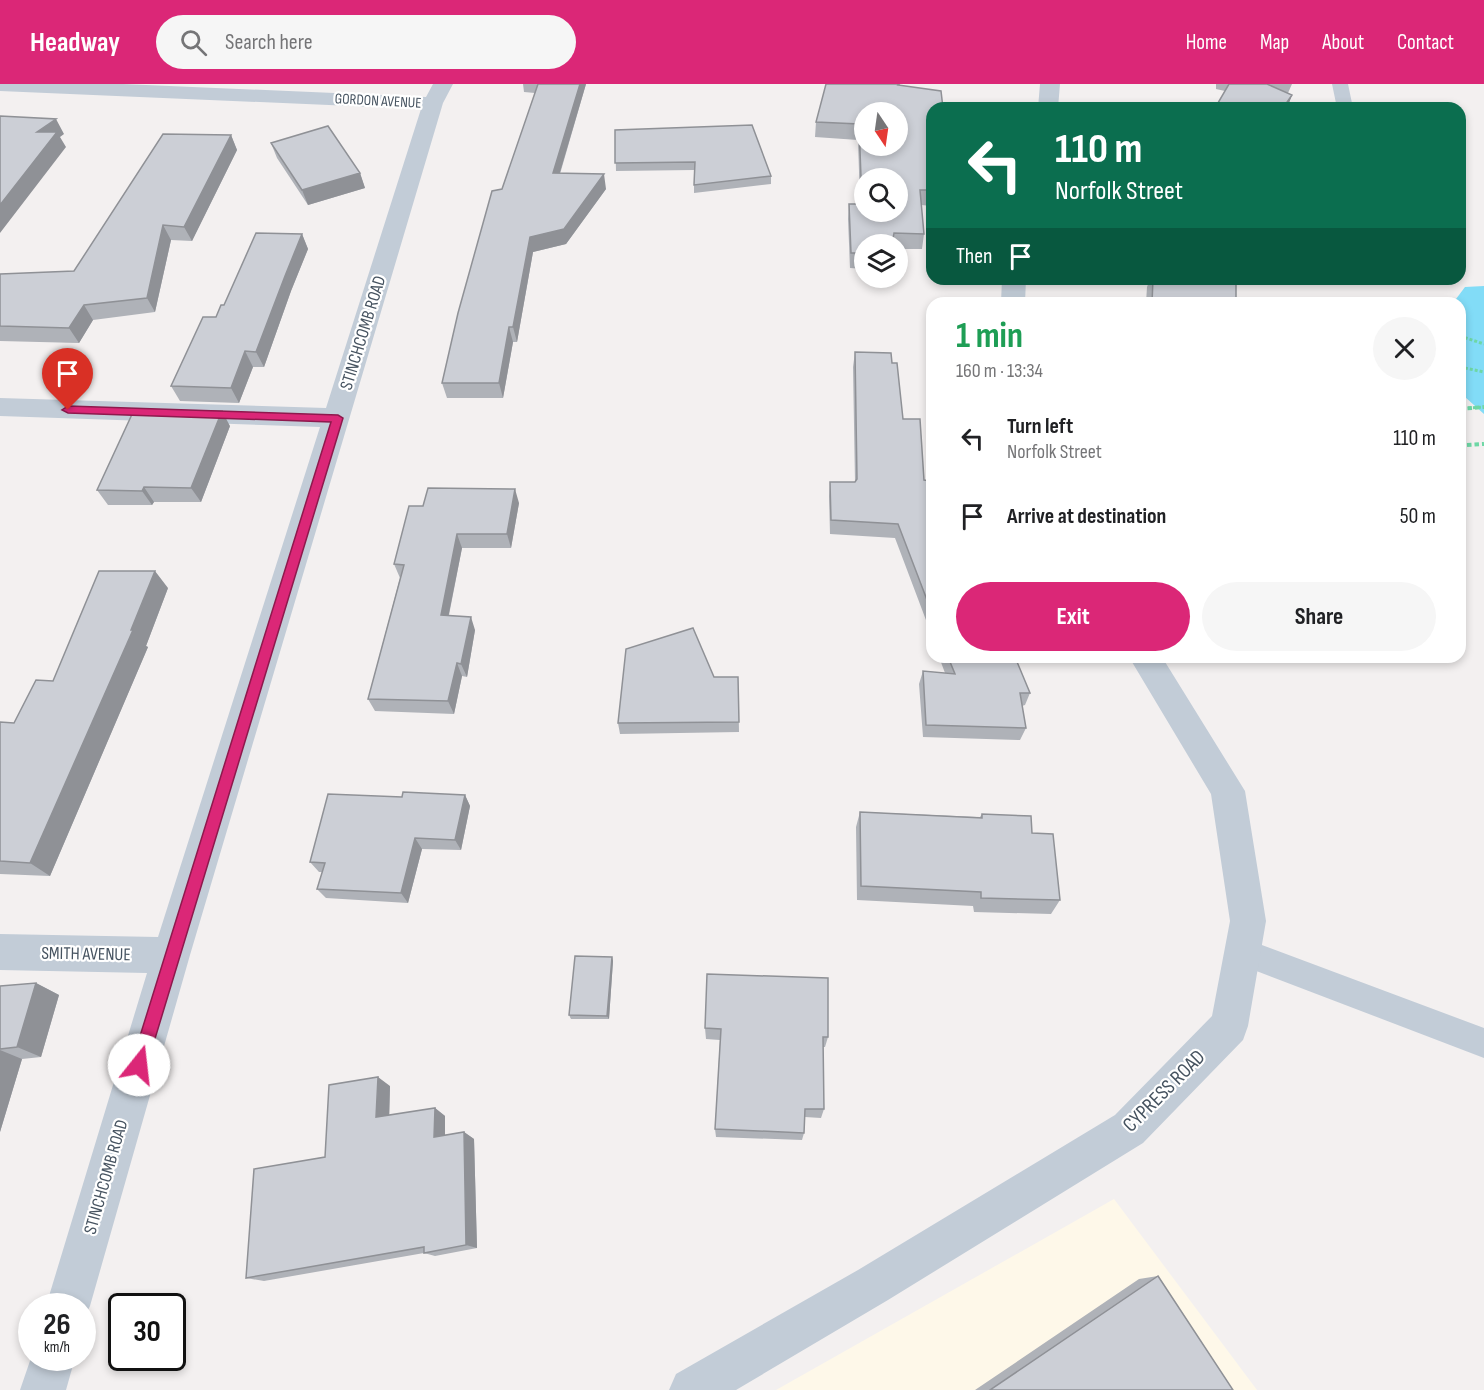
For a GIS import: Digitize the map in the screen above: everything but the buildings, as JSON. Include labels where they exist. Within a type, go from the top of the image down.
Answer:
[{"type":"street","points":[[1048,102],[1050,84]]},
{"type":"street","name":"GORDON AVENUE","points":[[0,85],[438,94]]},
{"type":"street","name":"STINCHCOMB ROAD","points":[[72,1293],[171,956],[438,94]]},
{"type":"street","points":[[0,407],[338,418]]},
{"type":"street","name":"CYPRESS ROAD","points":[[692,1390],[873,1285],[1130,1129],[1229,1026],[1248,921],[1228,791],[1149,663]]},
{"type":"street","name":"SMITH AVENUE","points":[[0,952],[171,956]]},
{"type":"street","points":[[43,1390],[48,1371]]},
{"type":"lane","points":[[1340,84],[1344,102]]},
{"type":"lane","points":[[1243,952],[1484,1043]]},
{"type":"path","points":[[1466,338],[1484,344]]},
{"type":"path","points":[[1466,368],[1484,372]]},
{"type":"path","points":[[1466,409],[1484,407]]},
{"type":"path","points":[[1467,445],[1484,444]]},
{"type":"shaded area","points":[[1114,1199],[1257,1390],[776,1390]]},
{"type":"water","points":[[1484,286],[1484,414],[1466,398],[1466,297],[1458,297],[1465,287]]},
{"type":"route","points":[[68,410],[338,418],[139,1065]]}]
